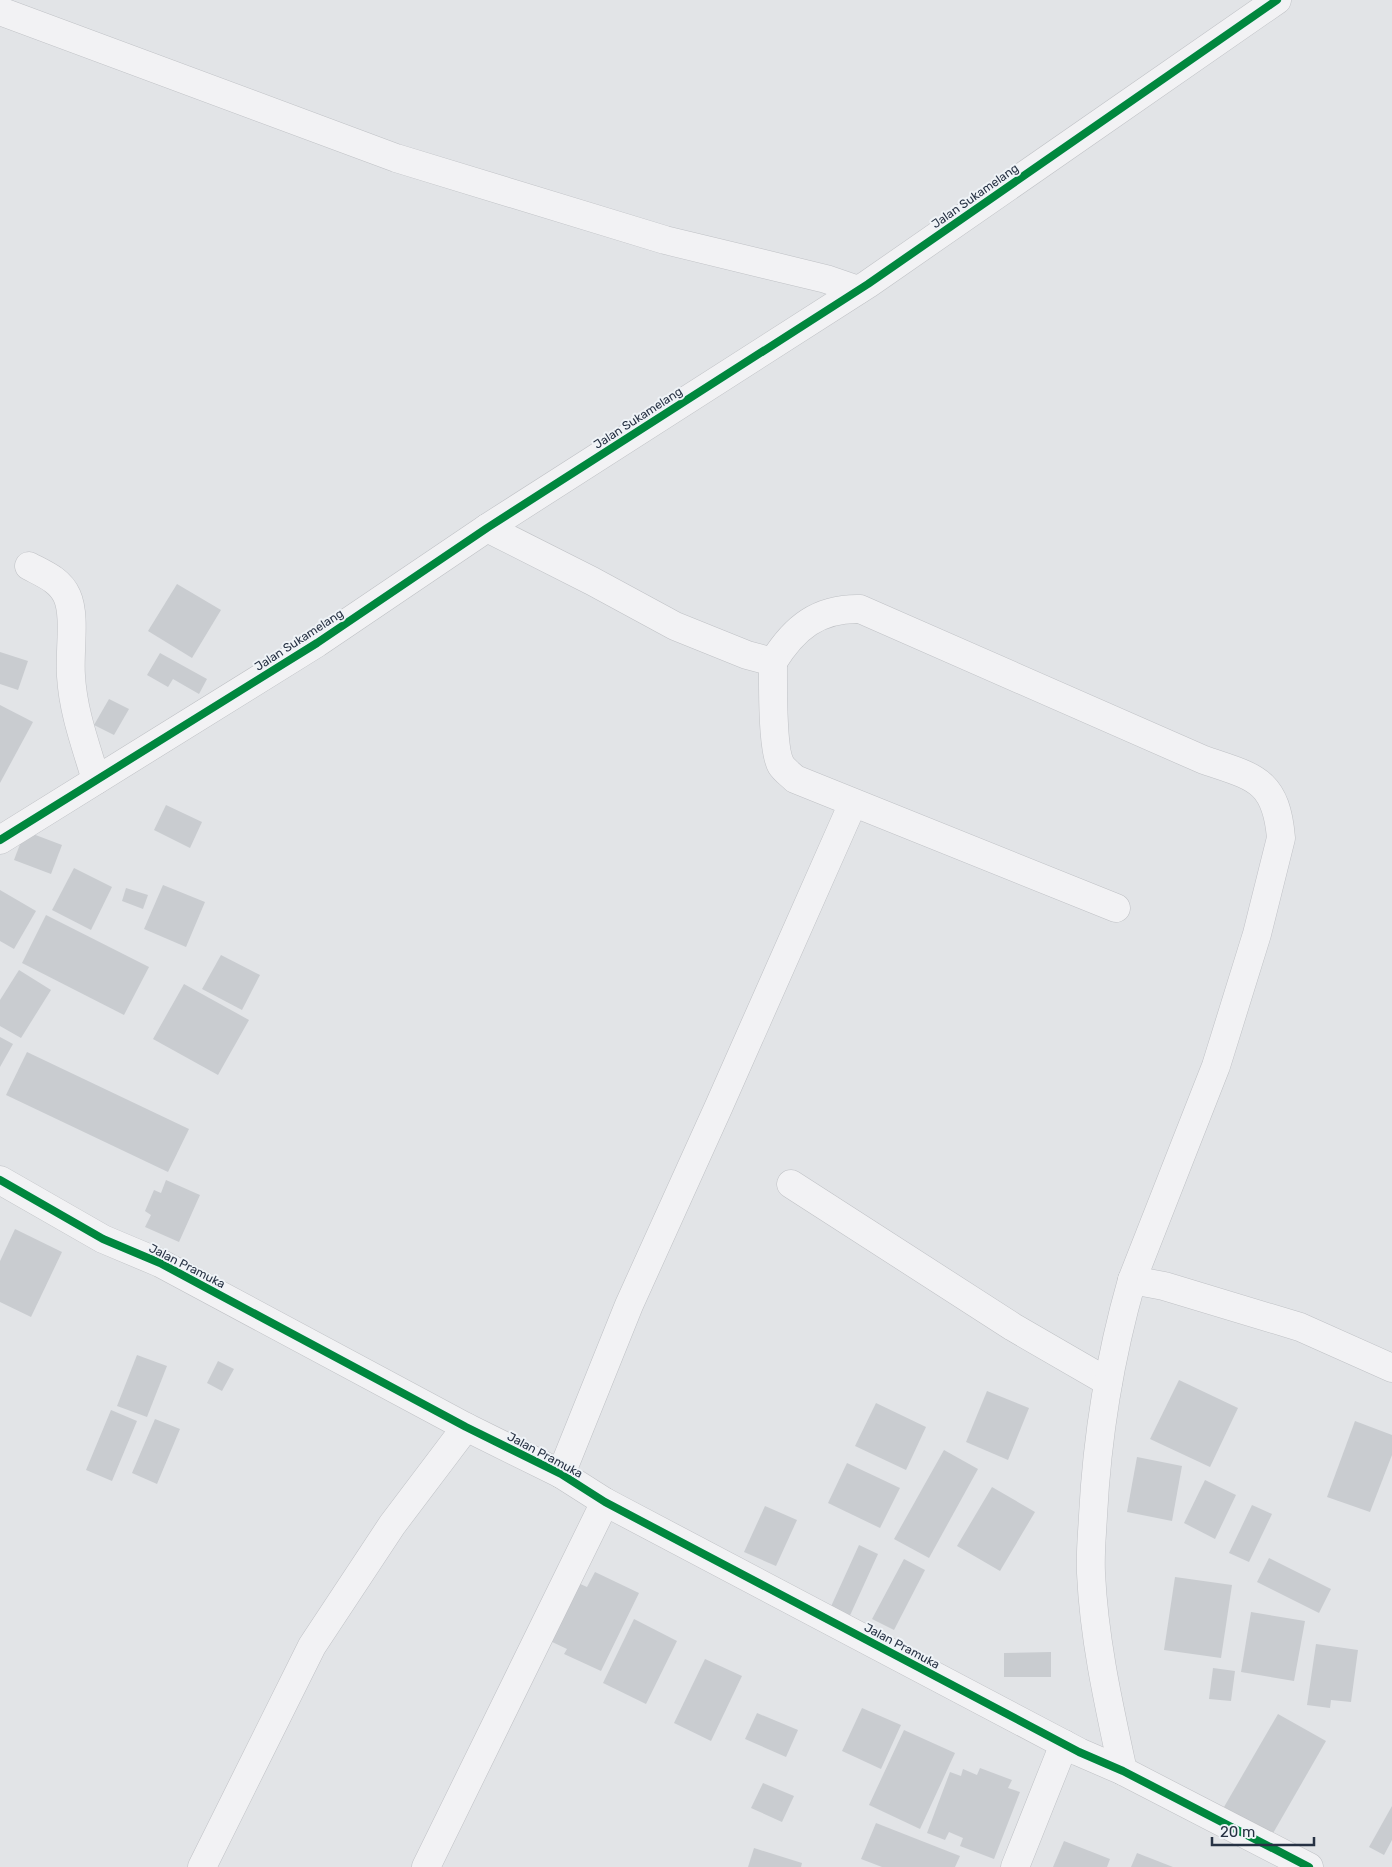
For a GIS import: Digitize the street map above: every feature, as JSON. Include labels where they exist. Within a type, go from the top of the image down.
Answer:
[{"type":"street","name":"Jalan Sukamelang","points":[[0,840],[317,643],[487,528],[858,290],[1277,0]]},
{"type":"street","points":[[0,12],[396,158],[665,240],[826,279],[858,290]]},
{"type":"street","points":[[487,528],[592,581],[675,626],[747,655],[773,662]]},
{"type":"street","points":[[29,566],[56,581],[68,598],[72,620],[71,678],[77,714],[96,780]]},
{"type":"street","points":[[1115,1768],[1090,1570],[1096,1465],[1117,1330],[1132,1280],[1216,1066],[1258,934],[1281,838],[1279,821],[1270,796],[1260,782],[1246,774],[1204,760],[860,609],[847,608],[816,617],[785,643],[773,662],[774,727],[777,751],[781,764],[795,779],[1116,908]]},
{"type":"street","points":[[561,1474],[628,1305],[719,1106],[853,803]]},
{"type":"street","name":"Jalan Pramuka","points":[[0,1180],[103,1239],[160,1263],[466,1427],[561,1474],[605,1502],[1072,1748],[1309,1867]]},
{"type":"street","points":[[791,1184],[1013,1327],[1108,1382]]},
{"type":"street","points":[[1132,1280],[1164,1286],[1300,1327],[1392,1368]]},
{"type":"street","points":[[202,1867],[312,1646],[392,1525],[466,1427]]},
{"type":"street","points":[[426,1867],[605,1502]]},
{"type":"street","points":[[1016,1867],[1072,1748]]},
{"type":"building","points":[[177,584],[221,610],[192,658],[148,631]]},
{"type":"building","points":[[0,652],[28,661],[18,690],[0,684]]},
{"type":"building","points":[[160,653],[207,679],[199,694],[173,679],[168,687],[147,675]]},
{"type":"building","points":[[109,699],[129,709],[114,735],[94,725]]},
{"type":"building","points":[[0,705],[33,722],[0,783]]},
{"type":"building","points":[[166,805],[202,822],[190,848],[154,830]]},
{"type":"building","points":[[25,831],[62,845],[51,874],[14,860]]},
{"type":"building","points":[[74,868],[112,887],[91,930],[52,910]]},
{"type":"building","points":[[163,885],[205,902],[186,947],[144,929]]},
{"type":"building","points":[[126,888],[148,895],[143,909],[122,901]]},
{"type":"building","points":[[0,890],[36,911],[14,949],[0,941]]},
{"type":"building","points":[[46,915],[149,967],[124,1015],[22,963]]},
{"type":"building","points":[[221,955],[260,975],[242,1010],[202,989]]},
{"type":"building","points":[[19,970],[51,990],[21,1038],[0,1026],[0,1000]]},
{"type":"building","points":[[184,984],[249,1020],[218,1075],[153,1039]]},
{"type":"building","points":[[0,1037],[13,1044],[0,1067]]},
{"type":"building","points":[[27,1052],[189,1129],[168,1172],[6,1095]]},
{"type":"building","points":[[166,1180],[200,1195],[179,1242],[145,1227],[151,1215],[145,1211],[154,1190],[161,1193]]},
{"type":"building","points":[[15,1229],[62,1252],[31,1317],[0,1302],[0,1261]]},
{"type":"building","points":[[137,1355],[167,1366],[147,1417],[117,1406]]},
{"type":"building","points":[[218,1361],[234,1369],[222,1391],[207,1383]]},
{"type":"building","points":[[1179,1380],[1238,1408],[1210,1467],[1150,1439]]},
{"type":"building","points":[[987,1391],[1029,1408],[1008,1460],[966,1442]]},
{"type":"building","points":[[876,1403],[926,1427],[906,1470],[855,1446]]},
{"type":"building","points":[[111,1410],[137,1421],[112,1481],[86,1470]]},
{"type":"building","points":[[155,1419],[180,1429],[157,1484],[132,1473]]},
{"type":"building","points":[[1355,1421],[1392,1435],[1392,1455],[1370,1512],[1327,1497]]},
{"type":"building","points":[[944,1450],[978,1469],[929,1558],[894,1539]]},
{"type":"building","points":[[1137,1457],[1182,1466],[1172,1521],[1127,1512]]},
{"type":"building","points":[[847,1463],[900,1488],[880,1528],[828,1503]]},
{"type":"building","points":[[1205,1480],[1236,1495],[1215,1539],[1184,1523]]},
{"type":"building","points":[[992,1487],[1035,1512],[1000,1571],[957,1546]]},
{"type":"building","points":[[1252,1505],[1272,1514],[1249,1562],[1229,1553]]},
{"type":"building","points":[[765,1506],[797,1520],[776,1566],[744,1552]]},
{"type":"building","points":[[859,1545],[878,1554],[847,1622],[828,1613]]},
{"type":"building","points":[[1269,1558],[1331,1589],[1319,1613],[1257,1582]]},
{"type":"building","points":[[904,1559],[925,1570],[894,1630],[872,1619]]},
{"type":"building","points":[[595,1572],[639,1593],[601,1671],[564,1654],[567,1649],[548,1640],[576,1582],[587,1587]]},
{"type":"building","points":[[1175,1577],[1232,1585],[1221,1658],[1164,1650]]},
{"type":"building","points":[[1251,1612],[1305,1621],[1294,1681],[1241,1672]]},
{"type":"building","points":[[634,1619],[677,1641],[646,1704],[603,1683]]},
{"type":"building","points":[[1316,1644],[1358,1650],[1351,1702],[1331,1700],[1330,1708],[1307,1705]]},
{"type":"building","points":[[1051,1652],[1051,1677],[1004,1677],[1004,1653]]},
{"type":"building","points":[[705,1659],[742,1676],[711,1741],[674,1723]]},
{"type":"building","points":[[1213,1668],[1235,1671],[1231,1701],[1209,1699]]},
{"type":"building","points":[[862,1708],[901,1725],[881,1769],[842,1751]]},
{"type":"building","points":[[757,1713],[798,1730],[786,1757],[745,1739]]},
{"type":"building","points":[[1278,1714],[1326,1741],[1272,1835],[1224,1807]]},
{"type":"building","points":[[904,1730],[955,1753],[920,1829],[869,1805]]},
{"type":"building","points":[[980,1768],[1012,1780],[1008,1788],[1020,1792],[994,1859],[960,1846],[963,1838],[949,1832],[945,1840],[927,1833],[950,1772],[961,1776],[963,1769],[977,1775]]},
{"type":"building","points":[[763,1783],[794,1796],[782,1822],[751,1808]]},
{"type":"building","points":[[1392,1806],[1392,1840],[1384,1855],[1369,1847]]},
{"type":"building","points":[[876,1823],[960,1856],[955,1867],[882,1867],[861,1859]]},
{"type":"building","points":[[1064,1841],[1110,1859],[1107,1867],[1053,1867]]},
{"type":"building","points":[[754,1848],[802,1863],[801,1867],[748,1867]]},
{"type":"building","points":[[1137,1853],[1173,1867],[1131,1867]]},
{"type":"cycle path","points":[[0,840],[317,643],[487,528],[868,284],[1277,0]]},
{"type":"cycle path","points":[[0,1180],[103,1239],[160,1263],[466,1427],[561,1474],[605,1502],[1079,1752],[1123,1771],[1309,1867]]}]
